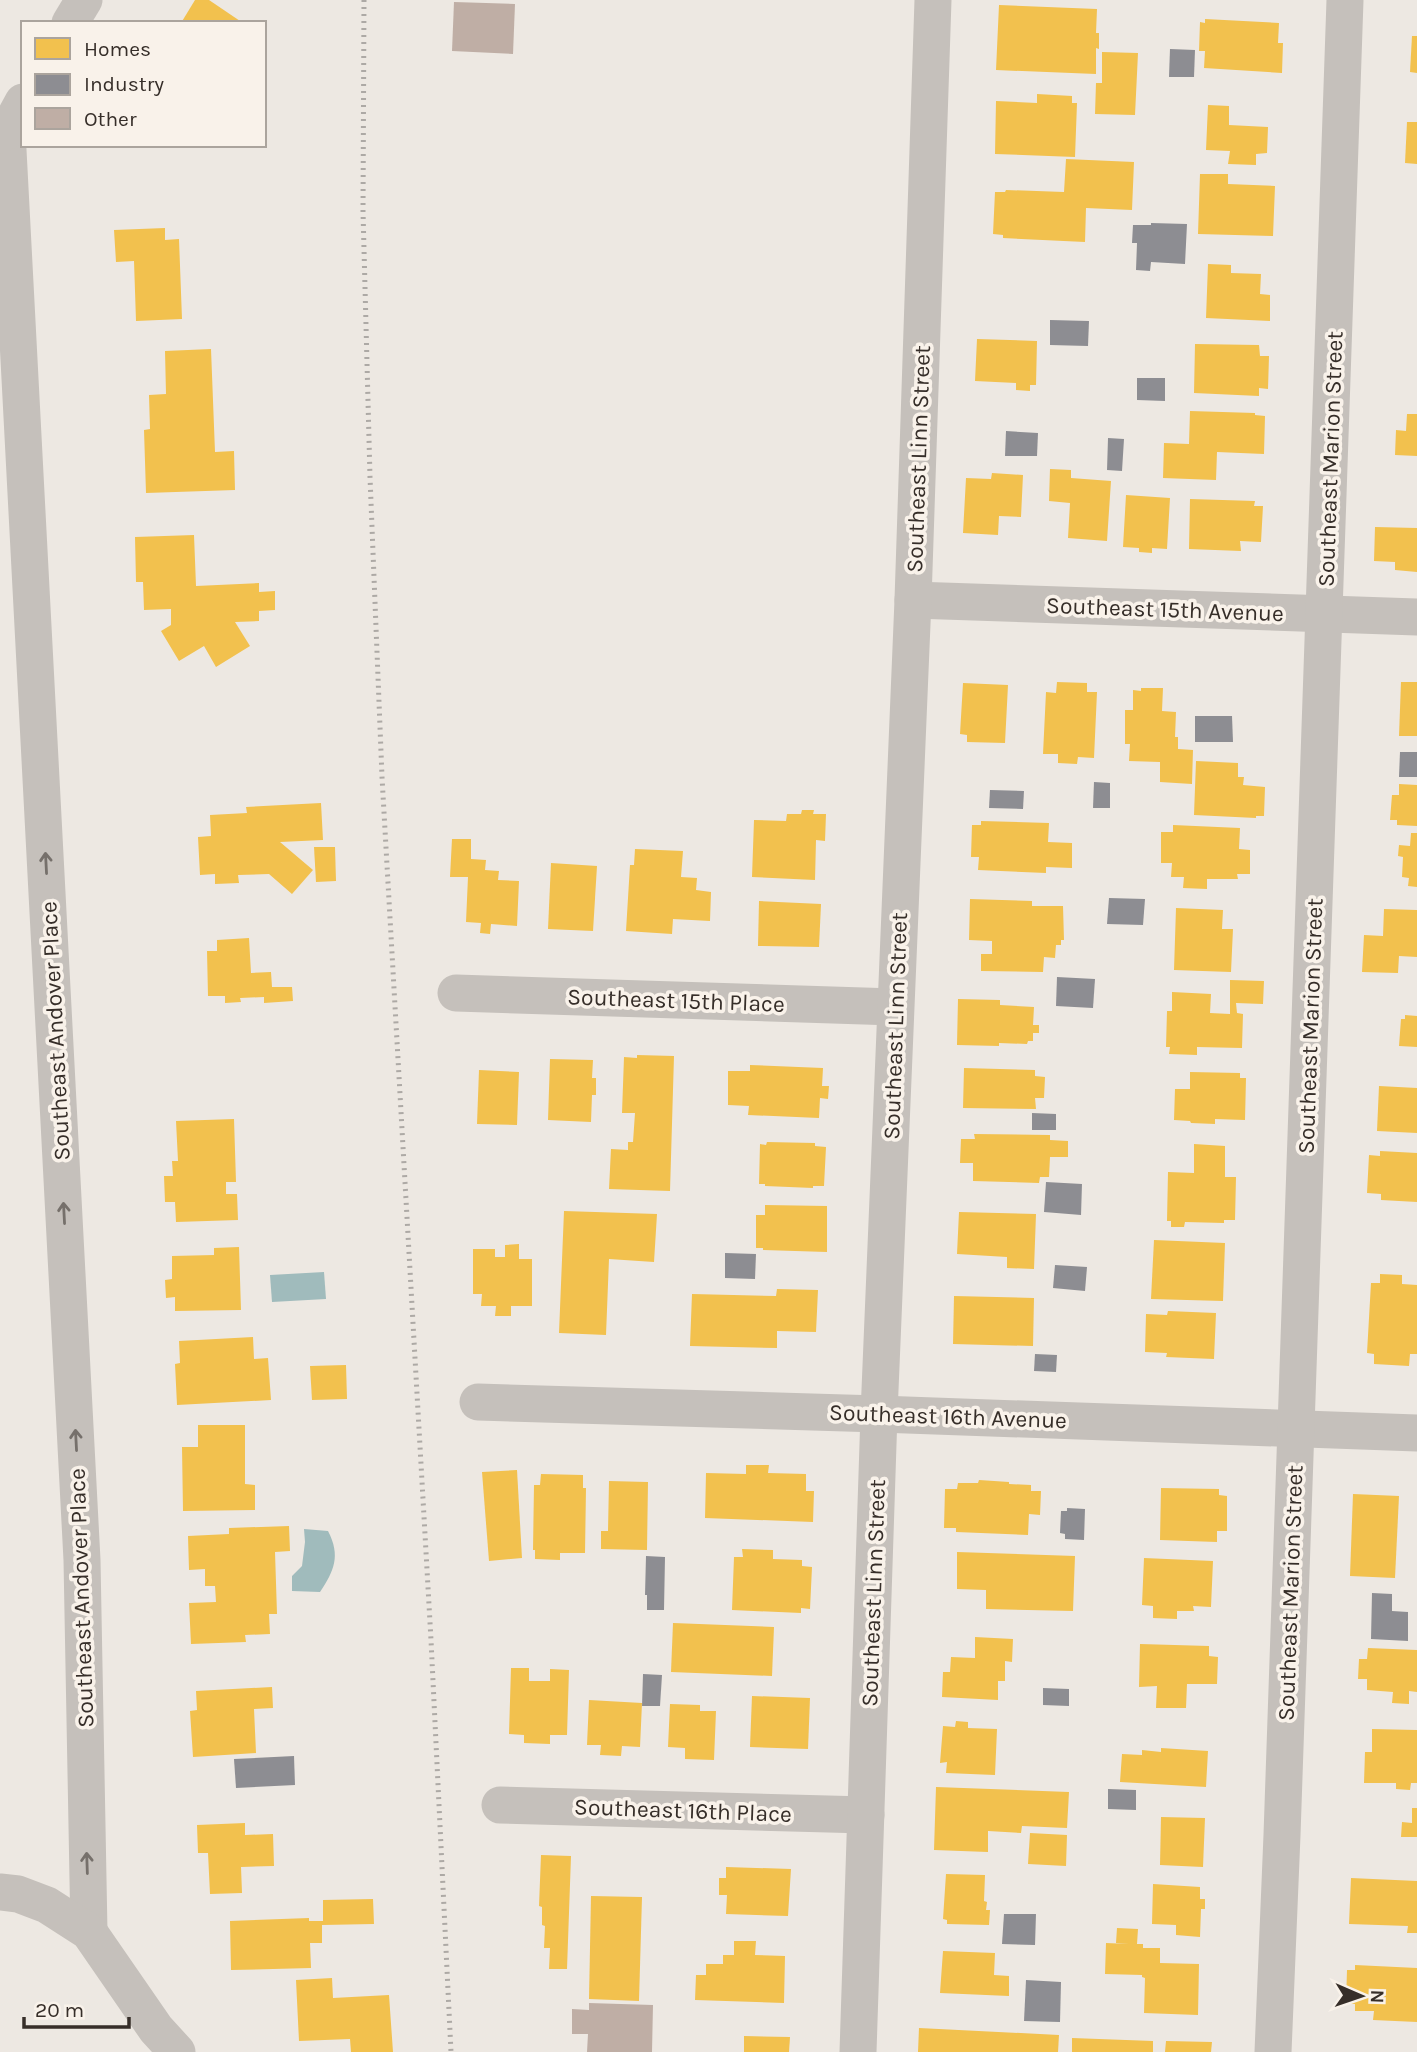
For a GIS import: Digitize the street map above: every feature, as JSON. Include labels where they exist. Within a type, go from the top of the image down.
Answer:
[{"type":"street","points":[[71,21],[84,0]]},
{"type":"street","name":"Southeast Linn Street","points":[[858,2052],[879,1414],[913,600],[933,0]]},
{"type":"street","name":"Southeast Marion Street","points":[[1273,2052],[1345,0]]},
{"type":"street","name":"Southeast Andover Place","points":[[10,123],[82,1560],[89,1932]]},
{"type":"street","name":"Southeast 15th Avenue","points":[[913,600],[1417,617]]},
{"type":"street","name":"Southeast 15th Place","points":[[456,993],[895,1007]]},
{"type":"street","name":"Southeast 16th Avenue","points":[[478,1402],[1417,1433]]},
{"type":"street","name":"Southeast 16th Place","points":[[500,1805],[866,1815]]},
{"type":"street","points":[[0,1892],[18,1894],[47,1905],[89,1932],[156,2029],[177,2052]]},
{"type":"water","points":[[324,1272],[326,1299],[272,1302],[270,1275]]},
{"type":"water","points":[[304,1529],[328,1531],[332,1540],[334,1563],[320,1592],[292,1591],[292,1576],[302,1566]]},
{"type":"building: Homes","points":[[195,0],[209,0],[240,21],[182,21]]},
{"type":"building: Homes","points":[[999,5],[1097,9],[1096,33],[1099,33],[1099,49],[1096,48],[1096,74],[996,70]]},
{"type":"building: Homes","points":[[1205,19],[1279,23],[1278,43],[1283,43],[1282,73],[1204,68],[1205,51],[1199,51],[1200,22],[1205,23]]},
{"type":"building: Homes","points":[[1412,36],[1417,36],[1417,73],[1410,72]]},
{"type":"building: Homes","points":[[1102,52],[1138,53],[1135,115],[1095,114],[1096,83],[1102,83]]},
{"type":"building: Homes","points":[[1037,94],[1072,96],[1072,103],[1077,103],[1075,157],[995,154],[996,101],[1037,103]]},
{"type":"building: Homes","points":[[1208,105],[1229,106],[1229,125],[1268,127],[1267,153],[1256,154],[1256,165],[1228,164],[1230,151],[1206,150]]},
{"type":"building: Homes","points":[[1407,122],[1417,122],[1417,164],[1405,163]]},
{"type":"building: Homes","points":[[1066,159],[1134,162],[1132,210],[1086,208],[1085,242],[1003,238],[1003,235],[993,234],[995,192],[1064,192]]},
{"type":"building: Homes","points":[[1200,174],[1228,174],[1228,184],[1275,186],[1273,236],[1198,234]]},
{"type":"building: Homes","points":[[165,228],[165,240],[179,239],[182,319],[136,321],[134,261],[116,262],[114,230]]},
{"type":"building: Homes","points":[[1208,264],[1231,265],[1231,273],[1261,274],[1260,294],[1270,295],[1270,321],[1206,318]]},
{"type":"building: Homes","points":[[977,339],[1037,341],[1036,385],[1030,385],[1030,391],[1016,390],[1016,383],[975,381]]},
{"type":"building: Homes","points":[[1195,344],[1259,345],[1260,356],[1269,356],[1268,389],[1259,388],[1259,396],[1194,393]]},
{"type":"building: Homes","points":[[211,349],[215,452],[234,451],[235,490],[146,493],[144,430],[150,429],[149,395],[166,394],[165,351]]},
{"type":"building: Homes","points":[[1190,411],[1255,413],[1265,416],[1264,454],[1217,452],[1216,480],[1163,478],[1164,443],[1189,444]]},
{"type":"building: Homes","points":[[1407,414],[1417,414],[1417,456],[1395,455],[1396,430],[1406,431]]},
{"type":"building: Homes","points":[[1050,469],[1071,470],[1071,478],[1111,481],[1107,541],[1068,538],[1070,503],[1049,501]]},
{"type":"building: Homes","points":[[992,473],[1023,475],[1021,517],[999,516],[998,535],[963,533],[966,478],[991,479]]},
{"type":"building: Homes","points":[[1126,495],[1170,498],[1167,549],[1152,548],[1152,553],[1139,552],[1139,548],[1123,547]]},
{"type":"building: Homes","points":[[1190,499],[1255,501],[1254,506],[1263,506],[1261,542],[1240,541],[1241,551],[1189,549]]},
{"type":"building: Homes","points":[[1375,527],[1417,528],[1417,572],[1395,570],[1395,562],[1374,561]]},
{"type":"building: Homes","points":[[194,535],[196,586],[259,583],[259,592],[275,591],[275,610],[259,611],[259,621],[235,622],[250,646],[216,667],[204,646],[179,661],[161,631],[171,625],[171,609],[144,610],[143,582],[136,582],[135,537]]},
{"type":"building: Homes","points":[[1057,682],[1087,683],[1087,692],[1097,692],[1094,758],[1078,757],[1077,764],[1058,763],[1058,754],[1043,754],[1046,692],[1056,693]]},
{"type":"building: Homes","points":[[1401,682],[1417,682],[1417,736],[1399,736]]},
{"type":"building: Homes","points":[[963,683],[1008,685],[1005,743],[967,742],[967,735],[960,734]]},
{"type":"building: Homes","points":[[1141,688],[1163,688],[1162,711],[1176,712],[1175,737],[1178,737],[1178,749],[1193,750],[1192,784],[1160,782],[1160,762],[1129,761],[1130,744],[1125,744],[1125,710],[1133,710],[1133,690],[1141,691]]},
{"type":"building: Homes","points":[[1196,761],[1238,763],[1238,777],[1244,777],[1243,785],[1265,787],[1264,816],[1256,818],[1194,815]]},
{"type":"building: Homes","points":[[1399,784],[1417,785],[1417,826],[1397,825],[1397,820],[1390,820],[1392,795],[1399,795]]},
{"type":"building: Homes","points":[[321,803],[323,840],[280,842],[313,870],[292,894],[269,874],[238,875],[239,883],[215,884],[215,874],[200,875],[198,837],[211,836],[210,815],[247,813],[246,807]]},
{"type":"building: Homes","points":[[802,810],[814,810],[813,814],[826,814],[825,841],[816,840],[815,880],[752,877],[754,820],[786,821],[787,814],[801,814]]},
{"type":"building: Homes","points":[[981,821],[1049,823],[1048,842],[1072,843],[1072,868],[1046,867],[1046,873],[978,870],[979,857],[971,857],[972,825],[981,825]]},
{"type":"building: Homes","points":[[1173,825],[1240,828],[1239,849],[1250,850],[1250,874],[1237,874],[1238,879],[1207,879],[1207,889],[1183,888],[1184,877],[1171,877],[1172,863],[1161,863],[1161,832],[1173,832]]},
{"type":"building: Homes","points":[[1411,833],[1417,833],[1417,887],[1408,886],[1409,878],[1402,877],[1403,857],[1398,856],[1399,845],[1410,846]]},
{"type":"building: Homes","points":[[452,839],[471,839],[471,859],[486,860],[485,870],[499,871],[498,880],[519,881],[517,926],[491,924],[490,934],[480,933],[481,923],[466,922],[468,877],[450,877]]},
{"type":"building: Homes","points":[[314,847],[335,847],[336,881],[316,882]]},
{"type":"building: Homes","points":[[635,849],[683,851],[681,877],[697,878],[696,890],[711,892],[710,921],[673,919],[672,934],[626,931],[630,865],[634,865]]},
{"type":"building: Homes","points":[[551,863],[597,866],[593,931],[548,929]]},
{"type":"building: Homes","points":[[970,899],[1032,901],[1032,906],[1063,906],[1064,940],[1061,940],[1061,945],[1056,945],[1055,958],[1044,957],[1043,972],[981,971],[981,954],[992,954],[992,941],[969,940]]},
{"type":"building: Homes","points":[[759,901],[821,904],[819,947],[758,946]]},
{"type":"building: Homes","points":[[1176,908],[1223,910],[1222,929],[1233,929],[1231,972],[1174,970]]},
{"type":"building: Homes","points":[[1384,909],[1417,910],[1417,957],[1399,956],[1398,973],[1362,972],[1364,935],[1383,936]]},
{"type":"building: Homes","points":[[249,938],[251,973],[271,972],[272,987],[292,987],[293,1001],[264,1003],[264,997],[240,998],[241,1002],[225,1003],[225,996],[208,996],[207,951],[217,951],[217,940]]},
{"type":"building: Homes","points":[[1230,980],[1264,981],[1263,1004],[1236,1003],[1237,1013],[1243,1014],[1242,1048],[1197,1047],[1197,1055],[1169,1054],[1170,1047],[1166,1047],[1167,1011],[1172,1011],[1172,992],[1211,994],[1210,1013],[1230,1014]]},
{"type":"building: Homes","points":[[958,999],[1000,1000],[1000,1005],[1034,1007],[1033,1025],[1039,1025],[1039,1033],[1033,1033],[1033,1041],[1028,1041],[1027,1044],[957,1045]]},
{"type":"building: Homes","points":[[1405,1015],[1417,1016],[1417,1047],[1399,1046],[1401,1019],[1405,1019]]},
{"type":"building: Homes","points":[[637,1055],[674,1056],[670,1191],[609,1189],[611,1149],[628,1150],[628,1142],[633,1142],[635,1113],[622,1113],[624,1057],[637,1058]]},
{"type":"building: Homes","points":[[550,1059],[593,1060],[592,1078],[596,1078],[596,1095],[592,1095],[591,1122],[548,1120]]},
{"type":"building: Homes","points":[[750,1065],[823,1068],[822,1086],[829,1086],[828,1099],[820,1098],[819,1118],[748,1115],[749,1106],[728,1105],[728,1071],[750,1071]]},
{"type":"building: Homes","points":[[964,1068],[1035,1070],[1035,1076],[1045,1077],[1044,1098],[1035,1098],[1036,1109],[963,1108]]},
{"type":"building: Homes","points":[[479,1070],[519,1072],[517,1125],[477,1124]]},
{"type":"building: Homes","points":[[1190,1072],[1240,1073],[1240,1078],[1246,1078],[1245,1120],[1215,1119],[1215,1124],[1174,1120],[1175,1089],[1190,1089]]},
{"type":"building: Homes","points":[[1379,1086],[1417,1088],[1417,1133],[1377,1131]]},
{"type":"building: Homes","points":[[234,1119],[236,1182],[226,1182],[226,1194],[237,1194],[238,1220],[176,1222],[175,1202],[165,1202],[164,1176],[173,1176],[172,1161],[178,1161],[176,1121]]},
{"type":"building: Homes","points":[[974,1134],[1050,1135],[1050,1140],[1068,1141],[1068,1157],[1050,1157],[1049,1177],[1040,1177],[1039,1183],[973,1181],[973,1163],[960,1163],[961,1139],[975,1139]]},
{"type":"building: Homes","points":[[767,1142],[815,1143],[815,1146],[826,1147],[824,1186],[813,1188],[759,1184],[760,1144],[766,1145]]},
{"type":"building: Homes","points":[[1194,1144],[1225,1146],[1225,1177],[1236,1177],[1235,1220],[1224,1220],[1224,1223],[1185,1222],[1184,1227],[1171,1227],[1171,1221],[1167,1221],[1168,1172],[1194,1173]]},
{"type":"building: Homes","points":[[1380,1151],[1417,1153],[1417,1202],[1381,1200],[1381,1194],[1367,1193],[1369,1155],[1380,1156]]},
{"type":"building: Homes","points":[[765,1205],[827,1206],[827,1252],[756,1248],[756,1215],[765,1215]]},
{"type":"building: Homes","points":[[564,1211],[657,1214],[654,1262],[609,1259],[606,1335],[559,1333]]},
{"type":"building: Homes","points":[[959,1212],[1036,1214],[1034,1269],[1007,1268],[1007,1257],[957,1254]]},
{"type":"building: Homes","points":[[1154,1240],[1225,1243],[1223,1301],[1151,1299]]},
{"type":"building: Homes","points":[[519,1244],[519,1259],[532,1259],[532,1306],[511,1306],[511,1316],[495,1316],[496,1306],[481,1306],[482,1294],[473,1294],[473,1249],[495,1249],[495,1257],[505,1257],[505,1245]]},
{"type":"building: Homes","points":[[239,1247],[241,1310],[175,1311],[175,1297],[166,1298],[165,1280],[172,1279],[172,1256],[214,1255],[214,1248]]},
{"type":"building: Homes","points":[[1380,1274],[1402,1275],[1402,1284],[1417,1285],[1417,1354],[1410,1354],[1409,1366],[1374,1364],[1374,1354],[1367,1353],[1371,1283],[1380,1283]]},
{"type":"building: Homes","points":[[777,1289],[818,1290],[816,1332],[777,1331],[777,1348],[690,1346],[692,1294],[776,1296]]},
{"type":"building: Homes","points":[[954,1296],[1034,1298],[1033,1346],[953,1344]]},
{"type":"building: Homes","points":[[1168,1311],[1216,1313],[1214,1359],[1166,1357],[1167,1353],[1145,1352],[1146,1314],[1167,1315]]},
{"type":"building: Homes","points":[[253,1337],[254,1359],[268,1358],[271,1400],[177,1405],[175,1364],[180,1363],[179,1341]]},
{"type":"building: Homes","points":[[346,1365],[347,1399],[312,1400],[310,1366]]},
{"type":"building: Homes","points":[[198,1425],[245,1425],[245,1484],[255,1485],[255,1510],[183,1511],[182,1447],[198,1447]]},
{"type":"building: Homes","points":[[746,1465],[769,1465],[768,1473],[806,1474],[806,1491],[814,1491],[813,1522],[705,1518],[706,1473],[746,1474]]},
{"type":"building: Homes","points":[[517,1470],[522,1558],[489,1561],[482,1472]]},
{"type":"building: Homes","points":[[541,1474],[583,1475],[583,1488],[586,1488],[585,1553],[560,1553],[560,1560],[535,1559],[534,1485],[540,1485]]},
{"type":"building: Homes","points":[[979,1480],[1031,1485],[1031,1491],[1041,1491],[1040,1515],[1029,1514],[1028,1535],[956,1532],[956,1528],[944,1528],[945,1489],[957,1489],[958,1483],[978,1483]]},
{"type":"building: Homes","points":[[609,1481],[648,1482],[647,1550],[601,1549],[601,1531],[608,1531]]},
{"type":"building: Homes","points":[[1161,1488],[1219,1489],[1219,1495],[1227,1496],[1227,1531],[1217,1531],[1217,1542],[1160,1540]]},
{"type":"building: Homes","points":[[1353,1494],[1399,1496],[1395,1578],[1350,1576]]},
{"type":"building: Homes","points":[[289,1526],[290,1551],[275,1552],[277,1614],[269,1614],[270,1634],[245,1635],[246,1642],[191,1644],[189,1603],[216,1602],[215,1586],[205,1586],[205,1569],[189,1570],[188,1536],[229,1534],[229,1528]]},
{"type":"building: Homes","points":[[742,1549],[773,1550],[773,1559],[802,1560],[802,1566],[812,1567],[810,1609],[801,1608],[801,1613],[732,1610],[734,1557],[743,1557]]},
{"type":"building: Homes","points":[[957,1552],[1075,1556],[1073,1611],[986,1609],[986,1590],[957,1589]]},
{"type":"building: Homes","points":[[1144,1558],[1213,1561],[1211,1607],[1193,1606],[1194,1611],[1177,1611],[1177,1619],[1153,1618],[1153,1606],[1142,1605]]},
{"type":"building: Homes","points":[[673,1623],[774,1627],[772,1676],[671,1672]]},
{"type":"building: Homes","points":[[975,1637],[1013,1639],[1012,1662],[1005,1661],[1005,1681],[998,1681],[998,1700],[942,1697],[943,1672],[950,1672],[951,1657],[975,1658]]},
{"type":"building: Homes","points":[[1140,1644],[1209,1646],[1209,1656],[1218,1657],[1217,1684],[1187,1684],[1186,1708],[1156,1708],[1157,1686],[1139,1687]]},
{"type":"building: Homes","points":[[1368,1648],[1417,1650],[1417,1692],[1409,1691],[1409,1704],[1392,1703],[1393,1692],[1367,1690],[1367,1679],[1358,1679],[1359,1659],[1367,1659]]},
{"type":"building: Homes","points":[[511,1668],[529,1668],[529,1681],[550,1681],[550,1669],[569,1670],[567,1735],[550,1735],[550,1744],[524,1743],[524,1735],[509,1734]]},
{"type":"building: Homes","points":[[272,1687],[273,1708],[254,1709],[256,1753],[193,1757],[190,1711],[197,1710],[196,1691]]},
{"type":"building: Homes","points":[[752,1696],[810,1698],[808,1749],[750,1747]]},
{"type":"building: Homes","points":[[589,1700],[642,1703],[640,1747],[622,1746],[621,1756],[600,1755],[601,1745],[587,1745]]},
{"type":"building: Homes","points":[[670,1704],[700,1705],[700,1711],[716,1711],[714,1760],[685,1759],[685,1748],[668,1747]]},
{"type":"building: Homes","points":[[956,1721],[968,1722],[968,1728],[997,1729],[995,1775],[946,1773],[947,1762],[940,1763],[943,1726],[955,1727]]},
{"type":"building: Homes","points":[[1372,1729],[1417,1730],[1417,1783],[1411,1783],[1410,1790],[1396,1789],[1396,1783],[1364,1783],[1365,1752],[1372,1752]]},
{"type":"building: Homes","points":[[1161,1748],[1208,1751],[1206,1787],[1120,1782],[1122,1754],[1142,1755],[1142,1750],[1161,1752]]},
{"type":"building: Homes","points":[[936,1787],[1069,1792],[1067,1828],[1022,1826],[1021,1833],[988,1831],[988,1852],[934,1850]]},
{"type":"building: Homes","points":[[1412,1808],[1417,1808],[1417,1837],[1401,1837],[1402,1822],[1412,1823]]},
{"type":"building: Homes","points":[[1161,1817],[1205,1818],[1203,1867],[1160,1865]]},
{"type":"building: Homes","points":[[245,1823],[245,1835],[273,1834],[274,1866],[241,1867],[242,1893],[210,1894],[208,1853],[198,1853],[197,1825]]},
{"type":"building: Homes","points":[[1030,1833],[1067,1835],[1066,1866],[1028,1864]]},
{"type":"building: Homes","points":[[541,1855],[571,1856],[567,1969],[549,1969],[550,1948],[544,1948],[545,1926],[542,1925],[542,1907],[539,1906]]},
{"type":"building: Homes","points":[[726,1867],[791,1869],[788,1916],[726,1914],[727,1895],[719,1895],[719,1878],[726,1878]]},
{"type":"building: Homes","points":[[946,1874],[985,1875],[984,1901],[987,1902],[986,1910],[990,1910],[989,1925],[947,1924],[947,1920],[943,1919]]},
{"type":"building: Homes","points":[[1351,1878],[1417,1881],[1417,1933],[1407,1933],[1408,1926],[1349,1924]]},
{"type":"building: Homes","points":[[1153,1884],[1200,1887],[1200,1899],[1205,1899],[1205,1909],[1201,1909],[1200,1937],[1176,1935],[1176,1925],[1152,1924]]},
{"type":"building: Homes","points":[[591,1896],[642,1897],[639,2001],[589,1999]]},
{"type":"building: Homes","points":[[373,1899],[374,1924],[322,1925],[322,1943],[310,1943],[311,1968],[231,1970],[230,1921],[309,1918],[309,1921],[323,1921],[323,1900]]},
{"type":"building: Homes","points":[[1117,1928],[1138,1929],[1137,1944],[1143,1944],[1143,1948],[1160,1948],[1160,1963],[1199,1964],[1198,2015],[1144,2013],[1145,1978],[1142,1975],[1105,1974],[1106,1943],[1129,1944],[1116,1943]]},
{"type":"building: Homes","points":[[734,1941],[756,1941],[755,1955],[785,1956],[784,2003],[695,2000],[696,1975],[706,1975],[706,1964],[723,1964],[723,1955],[734,1955]]},
{"type":"building: Homes","points":[[943,1951],[995,1953],[994,1975],[1009,1976],[1009,1996],[940,1993]]},
{"type":"building: Homes","points":[[1355,1965],[1417,1968],[1417,2022],[1373,2020],[1374,2011],[1355,2011],[1355,2004],[1346,2003],[1347,1970],[1355,1970]]},
{"type":"building: Homes","points":[[332,1978],[333,1998],[389,1995],[393,2052],[351,2052],[350,2039],[299,2041],[296,1980]]},
{"type":"building: Homes","points":[[919,2028],[1059,2035],[1058,2052],[918,2052]]},
{"type":"building: Homes","points":[[744,2036],[790,2037],[789,2052],[744,2052]]},
{"type":"building: Homes","points":[[1072,2038],[1153,2041],[1153,2052],[1072,2052]]},
{"type":"building: Homes","points":[[1166,2041],[1212,2042],[1211,2052],[1165,2052]]},
{"type":"building: Industry","points":[[1170,49],[1195,50],[1194,77],[1169,77]]},
{"type":"building: Industry","points":[[1187,224],[1185,264],[1151,262],[1150,271],[1136,270],[1137,243],[1132,243],[1133,225]]},
{"type":"building: Industry","points":[[1050,320],[1089,321],[1088,346],[1050,345]]},
{"type":"building: Industry","points":[[1137,378],[1165,378],[1165,401],[1137,400]]},
{"type":"building: Industry","points":[[1006,431],[1038,433],[1037,456],[1005,456]]},
{"type":"building: Industry","points":[[1108,438],[1124,439],[1122,471],[1107,470]]},
{"type":"building: Industry","points":[[1195,716],[1232,716],[1233,742],[1195,742]]},
{"type":"building: Industry","points":[[1400,752],[1417,752],[1417,777],[1399,777]]},
{"type":"building: Industry","points":[[1094,782],[1110,783],[1110,808],[1093,808]]},
{"type":"building: Industry","points":[[990,790],[1024,791],[1023,809],[989,808]]},
{"type":"building: Industry","points":[[1109,898],[1145,899],[1143,925],[1107,924]]},
{"type":"building: Industry","points":[[1057,977],[1095,979],[1093,1008],[1056,1006]]},
{"type":"building: Industry","points":[[1032,1113],[1056,1114],[1056,1130],[1032,1130]]},
{"type":"building: Industry","points":[[1046,1182],[1082,1184],[1081,1215],[1044,1212]]},
{"type":"building: Industry","points":[[725,1253],[756,1254],[755,1279],[725,1278]]},
{"type":"building: Industry","points":[[1055,1265],[1087,1267],[1085,1291],[1053,1288]]},
{"type":"building: Industry","points":[[1035,1354],[1057,1355],[1056,1372],[1034,1371]]},
{"type":"building: Industry","points":[[1067,1508],[1085,1509],[1084,1540],[1065,1539],[1065,1534],[1060,1533],[1061,1511],[1067,1511]]},
{"type":"building: Industry","points":[[646,1556],[665,1557],[664,1610],[647,1610]]},
{"type":"building: Industry","points":[[1372,1593],[1392,1594],[1392,1611],[1408,1612],[1408,1641],[1371,1639]]},
{"type":"building: Industry","points":[[643,1674],[662,1675],[660,1706],[642,1706]]},
{"type":"building: Industry","points":[[1043,1688],[1069,1689],[1069,1706],[1043,1705]]},
{"type":"building: Industry","points":[[294,1756],[295,1785],[236,1788],[234,1759]]},
{"type":"building: Industry","points":[[1108,1789],[1136,1790],[1136,1810],[1108,1809]]},
{"type":"building: Industry","points":[[1004,1914],[1036,1914],[1035,1945],[1002,1944]]},
{"type":"building: Industry","points":[[1026,1980],[1061,1982],[1060,2022],[1024,2021]]},
{"type":"building: Other","points":[[454,2],[515,4],[513,54],[452,51]]},
{"type":"building: Other","points":[[589,2003],[653,2005],[652,2052],[587,2052],[588,2034],[572,2034],[572,2009],[589,2010]]},
{"type":"railway","points":[[364,0],[363,211],[382,777],[431,1640],[451,2052]]}]
